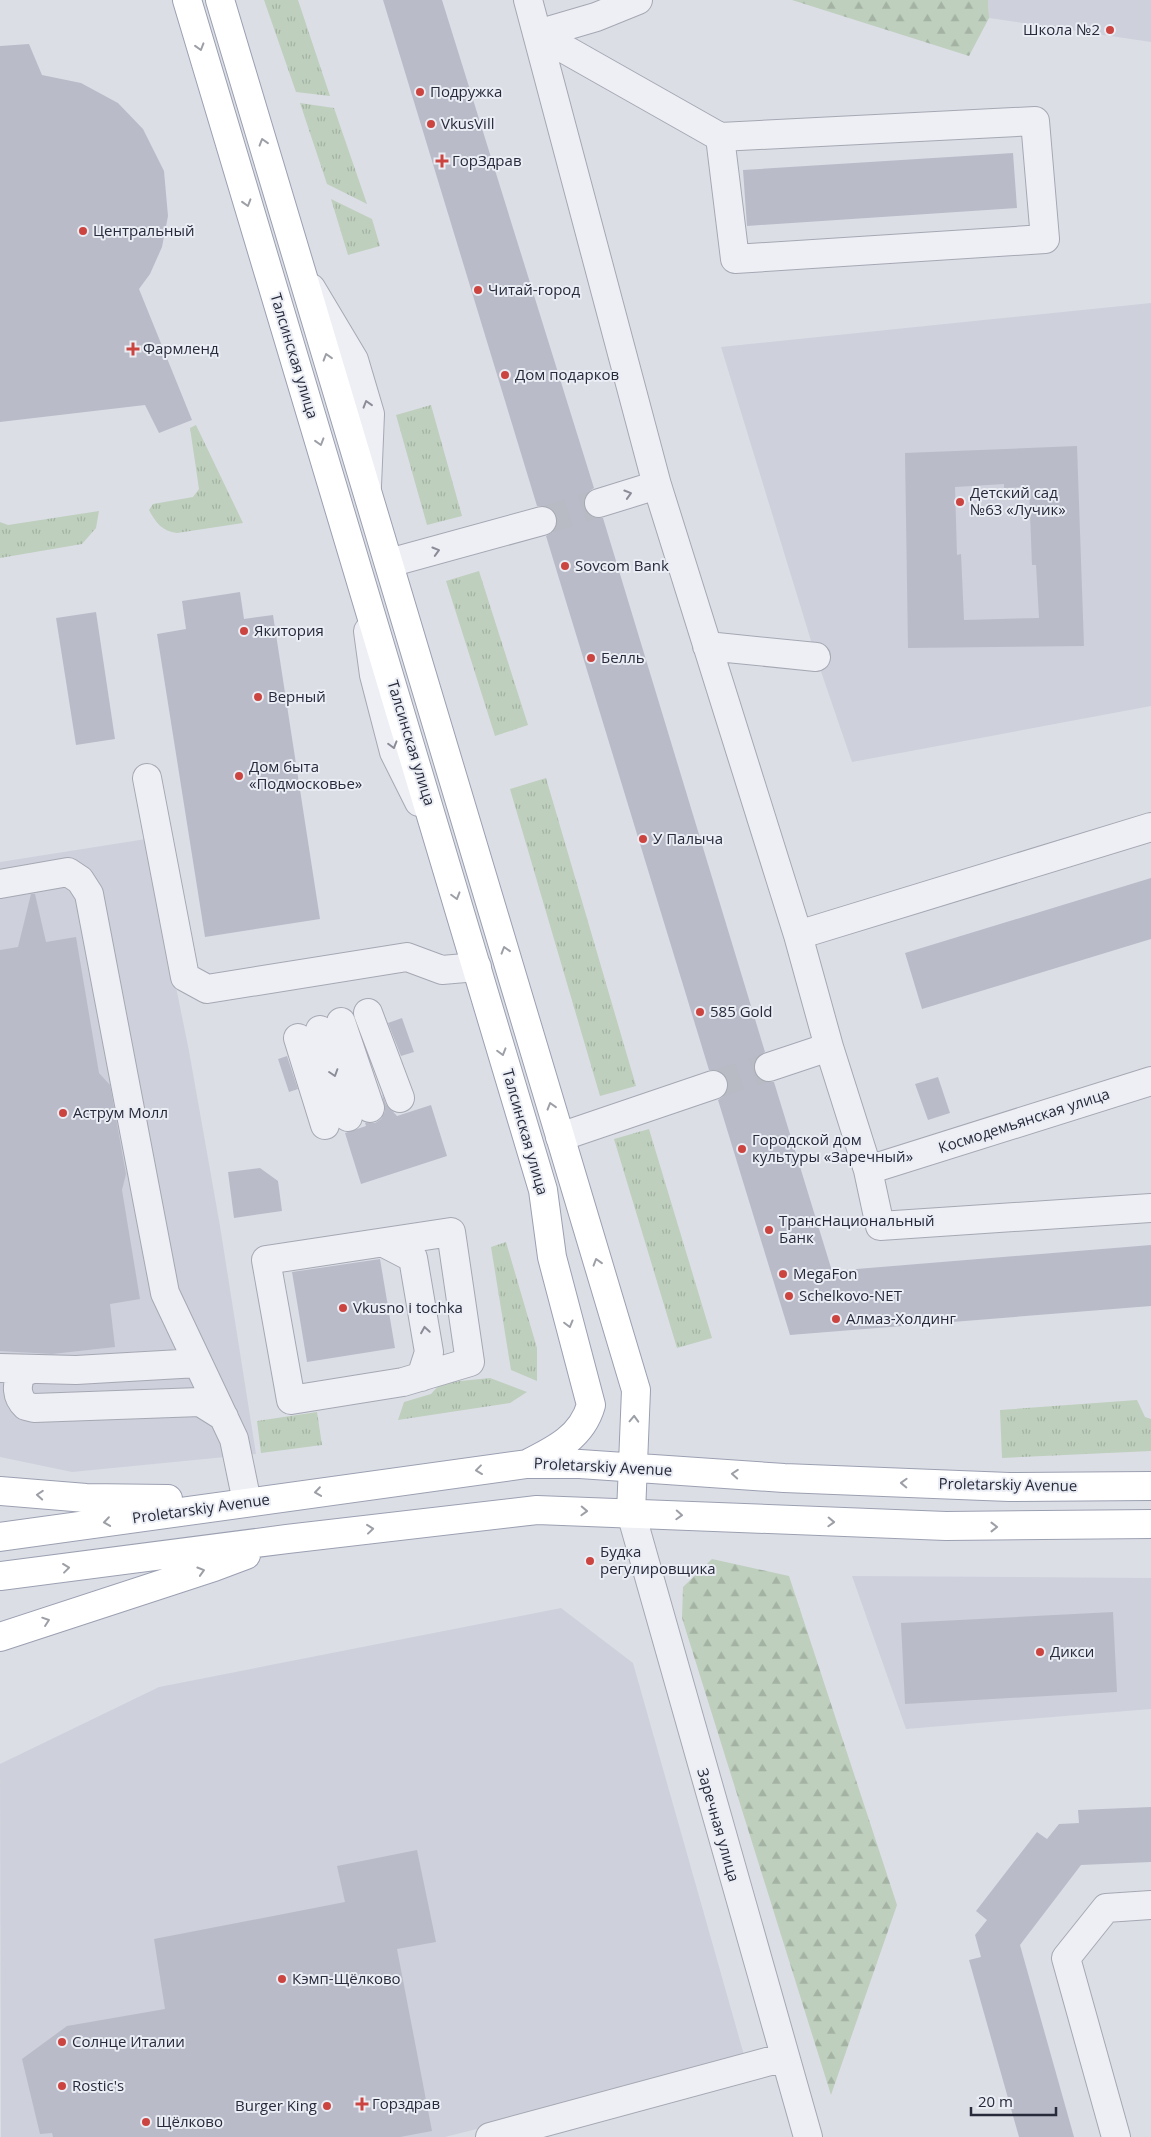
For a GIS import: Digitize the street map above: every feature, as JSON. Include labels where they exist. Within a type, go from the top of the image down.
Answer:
[{"type":"main road","name":"Талсинская улица","points":[[187,0],[230,149],[443,850],[543,1190],[552,1257],[591,1405],[580,1430],[552,1451],[527,1464]]},
{"type":"main road","name":"Талсинская улица","points":[[220,0],[636,1390],[631,1513]]},
{"type":"main road","name":"Proletarskiy Avenue","points":[[0,1537],[247,1500],[277,1498],[527,1464],[632,1468],[784,1478],[1009,1487],[1151,1486]]},
{"type":"main road","points":[[0,1491],[113,1499],[247,1500]]},
{"type":"main road","points":[[0,1576],[287,1539],[537,1510],[946,1526],[1147,1527]]},
{"type":"main road","points":[[0,1637],[214,1567],[287,1539]]},
{"type":"street","points":[[528,0],[657,486],[798,935],[829,1047],[868,1170],[880,1226],[1151,1208]]},
{"type":"street","points":[[538,34],[596,17],[638,0]]},
{"type":"street","points":[[538,34],[720,137],[1036,121],[1045,239],[735,259],[720,137]]},
{"type":"street","points":[[599,503],[657,486]]},
{"type":"street","points":[[389,563],[542,521]]},
{"type":"street","points":[[707,646],[816,657]]},
{"type":"street","points":[[148,778],[185,977],[207,989],[407,958],[442,970],[477,966]]},
{"type":"street","points":[[798,935],[1151,827]]},
{"type":"street","points":[[0,884],[68,872],[80,880],[89,894],[165,1293],[234,1439],[247,1500]]},
{"type":"street","points":[[368,1013],[400,1098]]},
{"type":"street","points":[[320,1030],[348,1117]]},
{"type":"street","points":[[769,1067],[829,1047]]},
{"type":"street","name":"Космодемьянская улица","points":[[868,1170],[1151,1081]]},
{"type":"street","points":[[560,1136],[713,1085]]},
{"type":"street","points":[[451,1232],[470,1362],[421,1377],[382,1386],[290,1400],[266,1260],[384,1243],[451,1232]]},
{"type":"street","points":[[384,1243],[414,1258],[429,1352],[421,1377]]},
{"type":"street","points":[[0,1368],[76,1370],[198,1363]]},
{"type":"street","points":[[32,1369],[22,1373],[17,1386],[19,1397],[26,1406],[34,1408],[200,1402],[224,1416]]},
{"type":"street","name":"Заречная улица","points":[[631,1513],[808,2137]]},
{"type":"street","points":[[1116,2137],[1066,1958],[1106,1908],[1151,1905]]},
{"type":"street","points":[[490,2137],[785,2057]]},
{"type":"shaded area","name":"Школа №2","points":[[988,0],[1151,0],[1151,42],[989,18]]},
{"type":"shaded area","name":"Детский сад №63 «Лучик»","points":[[1151,303],[1151,706],[852,762],[816,657],[721,347]]},
{"type":"shaded area","points":[[146,839],[189,1051],[220,1226],[256,1454],[72,1472],[0,1457],[0,862]]},
{"type":"shaded area","points":[[852,1576],[1151,1578],[1151,1709],[906,1729]]},
{"type":"shaded area","points":[[561,1608],[633,1663],[746,2062],[445,2137],[1,2137],[0,1764],[159,1687]]},
{"type":"green space","points":[[264,0],[298,0],[330,96],[296,92]]},
{"type":"green space","points":[[792,0],[988,0],[989,18],[969,56]]},
{"type":"green space","points":[[300,103],[334,108],[367,204],[327,184]]},
{"type":"green space","points":[[331,199],[372,219],[380,246],[348,255]]},
{"type":"green space","points":[[431,405],[462,516],[427,525],[396,415]]},
{"type":"green space","points":[[196,425],[243,523],[177,533],[172,532],[160,526],[149,510],[153,504],[193,497],[199,489],[190,428]]},
{"type":"green space","points":[[99,511],[96,528],[82,544],[0,558],[0,522],[8,525]]},
{"type":"green space","points":[[479,571],[528,725],[495,736],[446,581]]},
{"type":"green space","points":[[546,778],[636,1086],[600,1096],[510,789]]},
{"type":"green space","points":[[649,1129],[712,1338],[677,1348],[614,1139]]},
{"type":"green space","points":[[506,1242],[537,1348],[537,1381],[511,1370],[491,1247]]},
{"type":"green space","points":[[490,1378],[527,1392],[510,1403],[398,1420],[404,1402],[431,1394],[441,1383]]},
{"type":"green space","points":[[1137,1400],[1145,1417],[1151,1419],[1151,1451],[1002,1458],[1000,1410]]},
{"type":"green space","points":[[317,1412],[322,1445],[261,1453],[257,1421]]},
{"type":"green space","points":[[712,1559],[789,1576],[897,1905],[831,2095],[682,1618],[683,1587]]},
{"type":"building","points":[[383,0],[442,0],[594,488],[587,493],[584,499],[584,507],[589,515],[603,518],[765,1052],[757,1057],[754,1063],[754,1071],[759,1079],[766,1082],[774,1082],[832,1271],[1151,1245],[1151,1306],[790,1335],[718,1100],[725,1095],[728,1088],[728,1080],[723,1073],[709,1070],[546,536],[553,532],[557,525],[557,516],[553,510],[546,506],[537,506]]},
{"type":"building","name":"Центральный","points":[[29,44],[42,75],[81,83],[118,103],[143,129],[164,171],[168,216],[162,247],[150,274],[139,289],[192,420],[159,433],[145,405],[0,422],[0,46]]},
{"type":"building","points":[[1013,153],[1017,208],[747,226],[743,170]]},
{"type":"building","points":[[1077,446],[1084,646],[908,648],[905,453]],"holes":[[[1004,484],[1004,488],[1029,487],[1032,565],[1036,565],[1039,618],[964,620],[961,554],[957,555],[955,487]]]},
{"type":"building","name":"Дом быта «Подмосковье»","points":[[240,592],[244,619],[273,615],[320,919],[205,937],[157,634],[186,629],[182,601]]},
{"type":"building","points":[[96,612],[115,739],[76,745],[56,618]]},
{"type":"building","points":[[1151,878],[1151,939],[922,1009],[905,953]]},
{"type":"building","name":"Аструм Молл","points":[[31,894],[35,894],[46,942],[76,937],[99,1073],[110,1085],[126,1174],[122,1190],[140,1299],[110,1304],[115,1347],[52,1354],[0,1351],[0,950],[18,947]]},
{"type":"building","points":[[402,1018],[414,1052],[401,1056],[388,1023]]},
{"type":"building","points":[[287,1056],[298,1089],[289,1092],[278,1059]]},
{"type":"building","points":[[938,1077],[950,1113],[928,1120],[915,1084]]},
{"type":"building","points":[[382,1093],[386,1104],[397,1116],[431,1105],[447,1156],[361,1184],[345,1133],[366,1126],[365,1123],[375,1123],[381,1119],[385,1111]]},
{"type":"building","points":[[260,1168],[278,1181],[282,1211],[234,1218],[228,1172]]},
{"type":"building","name":"Vkusno i tochka","points":[[380,1259],[395,1348],[307,1362],[292,1272]]},
{"type":"building","points":[[1113,1612],[1117,1692],[905,1704],[901,1623]]},
{"type":"building","points":[[1151,1807],[1151,1862],[1081,1865],[1020,1945],[1074,2137],[1019,2137],[969,1960],[981,1957],[975,1935],[987,1920],[976,1911],[1037,1832],[1047,1839],[1059,1824],[1079,1823],[1078,1810]]},
{"type":"building","name":"Кэмп-Щёлково","points":[[417,1850],[436,1942],[397,1949],[432,2131],[400,2137],[53,2137],[52,2133],[40,2134],[22,2059],[67,2026],[165,2009],[154,1939],[345,1902],[337,1866]]},
{"type":"tunnel","points":[[542,521],[599,503]]},
{"type":"tunnel","points":[[713,1085],[769,1067]]},
{"type":"place","name":"Школа №2","points":[[1110,30]]},
{"type":"place","name":"Подружка","points":[[420,92]]},
{"type":"place","name":"VkusVill","points":[[431,124]]},
{"type":"place","name":"ГорЗдрав","points":[[442,161]]},
{"type":"place","name":"Центральный","points":[[83,231]]},
{"type":"place","name":"Читай-город","points":[[478,290]]},
{"type":"place","name":"Фармленд","points":[[133,349]]},
{"type":"place","name":"Дом подарков","points":[[505,375]]},
{"type":"place","name":"Детский сад №63 «Лучик»","points":[[960,502]]},
{"type":"place","name":"Sovcom Bank","points":[[565,566]]},
{"type":"place","name":"Якитория","points":[[244,631]]},
{"type":"place","name":"Белль","points":[[591,658]]},
{"type":"place","name":"Верный","points":[[258,697]]},
{"type":"place","name":"Дом быта «Подмосковье»","points":[[239,776]]},
{"type":"place","name":"У Палыча","points":[[643,839]]},
{"type":"place","name":"585 Gold","points":[[700,1012]]},
{"type":"place","name":"Аструм Молл","points":[[63,1113]]},
{"type":"place","name":"Городской дом культуры «Заречный»","points":[[742,1149]]},
{"type":"place","name":"ТрансНациональный Банк","points":[[769,1230]]},
{"type":"place","name":"MegaFon","points":[[783,1274]]},
{"type":"place","name":"Schelkovo-NET","points":[[789,1296]]},
{"type":"place","name":"Vkusno i tochka","points":[[343,1308]]},
{"type":"place","name":"Алмаз-Холдинг","points":[[836,1319]]},
{"type":"place","name":"Будка регулировщика","points":[[590,1561]]},
{"type":"place","name":"Дикси","points":[[1040,1652]]},
{"type":"place","name":"Кэмп-Щёлково","points":[[282,1979]]},
{"type":"place","name":"Солнце Италии","points":[[62,2042]]},
{"type":"place","name":"Rostic's","points":[[62,2086]]},
{"type":"place","name":"Горздрав","points":[[362,2104]]},
{"type":"place","name":"Burger King","points":[[327,2106]]},
{"type":"place","name":"Щёлково","points":[[146,2122]]}]
